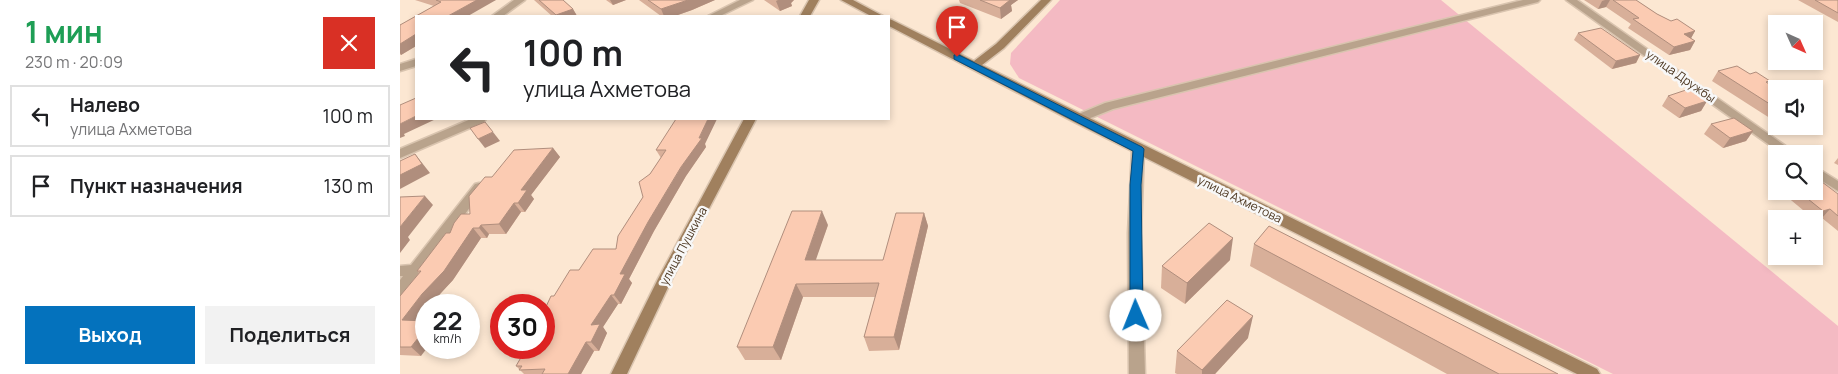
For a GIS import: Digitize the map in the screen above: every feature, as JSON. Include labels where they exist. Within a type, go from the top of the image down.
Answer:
[{"type":"main road","points":[[806,15],[814,0]]},
{"type":"main road","points":[[846,0],[876,15]]},
{"type":"main road","points":[[974,66],[1000,46],[1046,0]]},
{"type":"main road","name":"улица Ахметова","points":[[890,23],[1078,119],[1592,374]]},
{"type":"main road","name":"улица Пушкина","points":[[619,374],[665,279],[749,120]]},
{"type":"street","points":[[498,15],[520,0]]},
{"type":"street","points":[[716,15],[748,0]]},
{"type":"street","points":[[1078,119],[1109,106],[1535,0]]},
{"type":"street","name":"улица Дружбы","points":[[1571,0],[1778,145]]},
{"type":"street","points":[[400,68],[415,62]]},
{"type":"street","points":[[400,154],[478,120]]},
{"type":"street","points":[[1137,374],[1135,185],[1138,149]]},
{"type":"street","points":[[1823,176],[1838,187]]},
{"type":"street","points":[[400,290],[482,183]]},
{"type":"street","points":[[400,271],[416,270]]},
{"type":"shaded area","points":[[1060,0],[1441,0],[1838,326],[1838,374],[1613,374],[1019,78],[1010,64],[1011,53]]},
{"type":"building","points":[[436,0],[477,0],[450,15],[418,15],[441,2]]},
{"type":"building","points":[[539,0],[563,0],[573,9],[556,15]]},
{"type":"building","points":[[648,0],[688,0],[661,9]]},
{"type":"building","points":[[980,0],[1010,0],[1000,8]]},
{"type":"building","points":[[1613,0],[1636,0],[1671,21],[1677,19],[1695,31],[1684,34],[1695,41],[1674,47],[1633,19],[1639,18]]},
{"type":"building","points":[[1815,0],[1838,0],[1838,13]]},
{"type":"building","points":[[415,17],[415,35],[400,44],[400,25]]},
{"type":"building","points":[[1601,28],[1640,55],[1616,61],[1578,33]]},
{"type":"building","points":[[1737,66],[1750,74],[1756,72],[1768,80],[1766,82],[1768,83],[1768,103],[1718,71]]},
{"type":"building","points":[[1689,89],[1707,101],[1685,108],[1668,96]]},
{"type":"building","points":[[415,98],[415,116],[400,124],[400,105]]},
{"type":"building","points":[[1734,118],[1753,131],[1730,138],[1711,124]]},
{"type":"building","points":[[675,120],[708,120],[699,138],[702,138],[681,167],[620,274],[625,274],[614,295],[611,295],[591,325],[600,324],[591,342],[586,342],[568,374],[542,374],[545,369],[519,370],[522,366],[516,366],[520,359],[555,359],[555,294],[570,270],[579,270],[593,249],[616,249],[618,236],[643,197],[639,182],[650,174],[666,150],[656,150]]},
{"type":"building","points":[[485,122],[493,132],[478,139],[470,128]]},
{"type":"building","points":[[553,148],[521,190],[527,190],[518,203],[514,203],[499,224],[481,225],[479,228],[473,228],[444,271],[422,294],[415,294],[415,303],[402,320],[415,321],[415,342],[411,347],[400,347],[400,296],[421,271],[417,271],[446,233],[450,233],[454,223],[461,214],[470,214],[469,196],[485,177],[492,177],[514,150]]},
{"type":"building","points":[[415,154],[422,164],[400,175],[400,161]]},
{"type":"building","points":[[1823,183],[1838,194],[1838,216],[1830,209],[1822,210],[1809,200],[1823,200]]},
{"type":"building","points":[[425,196],[400,227],[400,197]]},
{"type":"building","points":[[792,211],[822,211],[805,260],[883,260],[896,213],[924,213],[894,337],[864,337],[879,283],[796,284],[773,347],[737,347]]},
{"type":"building","points":[[1209,223],[1233,238],[1187,283],[1162,266]]},
{"type":"building","points":[[1269,226],[1558,374],[1499,374],[1254,244]]},
{"type":"building","points":[[1227,300],[1253,316],[1202,370],[1177,351]]},
{"type":"route","points":[[957,57],[1138,149],[1135,185],[1136,316]]}]
